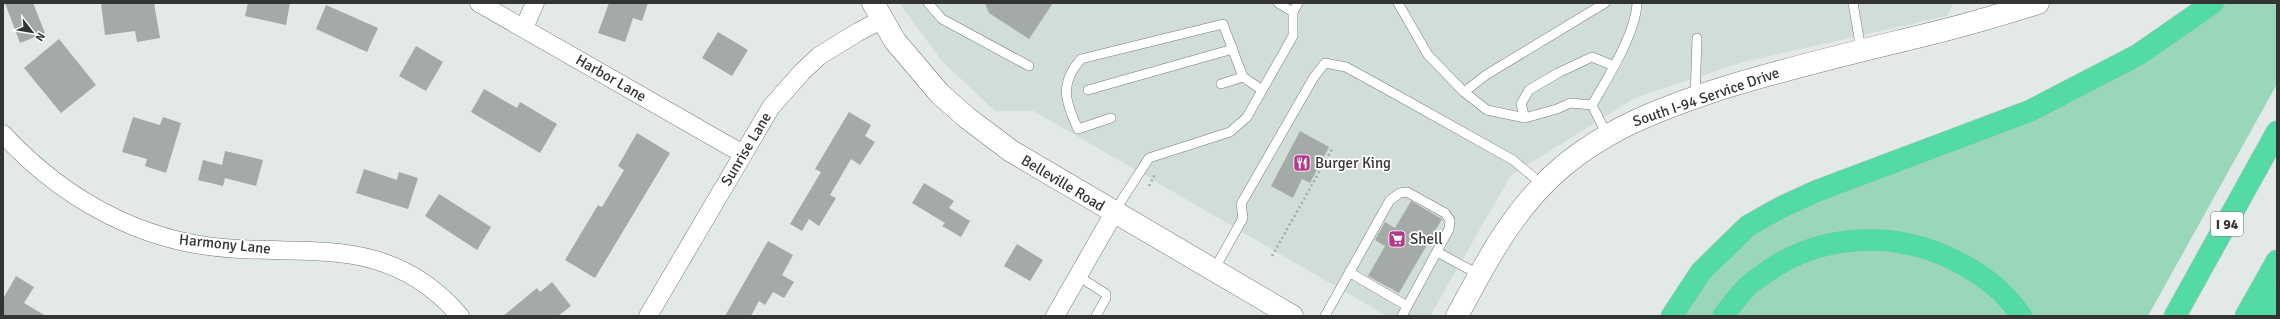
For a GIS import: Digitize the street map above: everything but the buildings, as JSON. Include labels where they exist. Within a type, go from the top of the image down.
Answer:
[{"type":"highway","points":[[1672,316],[1701,272],[1748,226],[1780,208],[1817,191],[2030,111],[2083,85],[2138,54],[2213,3]]},
{"type":"highway","name":"I 94","points":[[2175,316],[2277,132]]},
{"type":"highway","points":[[1723,316],[1746,287],[1779,264],[1806,251],[1863,239],[1919,245],[1945,256],[1975,271],[2000,291],[2021,316]]},
{"type":"highway","points":[[2246,316],[2277,261]]},
{"type":"highway","points":[[2267,316],[2277,298]]},
{"type":"street","name":"Harbor Lane","points":[[479,3],[742,154]]},
{"type":"street","points":[[524,28],[535,3]]},
{"type":"street","name":"South I-94 Service Drive","points":[[1457,316],[1511,222],[1543,185],[1576,155],[1608,135],[1644,116],[1746,81],[1861,50],[1973,23],[2038,3]]},
{"type":"street","name":"Sunrise Lane","points":[[648,316],[742,154],[772,107],[802,72],[819,56],[836,45],[878,11]]},
{"type":"street","name":"Belleville Road","points":[[878,11],[896,41],[917,68],[966,117],[1011,152],[1214,270],[1284,314]]},
{"type":"street","name":"Harmony Lane","points":[[3,134],[51,179],[77,198],[113,217],[143,230],[190,243],[229,248],[346,253],[374,259],[402,270],[423,282],[437,292],[460,316]]},
{"type":"street","points":[[1055,316],[1114,213]]},
{"type":"lane","points":[[928,3],[942,19],[1029,66]]},
{"type":"lane","points":[[1278,3],[1293,12]]},
{"type":"lane","points":[[1114,213],[1149,158],[1230,132],[1247,117],[1293,36],[1293,12],[1298,3]]},
{"type":"lane","points":[[1398,3],[1428,54],[1464,92],[1487,110],[1525,118],[1557,109],[1570,103],[1592,105]]},
{"type":"lane","points":[[1464,92],[1486,75],[1605,3]]},
{"type":"lane","points":[[1592,105],[1614,66],[1636,16],[1636,3]]},
{"type":"lane","points":[[1853,3],[1861,50]]},
{"type":"lane","points":[[1111,118],[1078,129],[1069,109],[1065,85],[1072,70],[1081,59],[1223,24],[1243,77],[1262,90]]},
{"type":"lane","points":[[1694,98],[1697,38]]},
{"type":"lane","points":[[1088,90],[1233,49]]},
{"type":"lane","points":[[1525,118],[1521,104],[1529,90],[1558,73],[1592,57],[1614,66]]},
{"type":"lane","points":[[1214,270],[1243,218],[1241,204],[1314,77],[1325,63],[1346,67],[1513,160],[1543,185]]},
{"type":"lane","points":[[1220,84],[1243,77]]},
{"type":"lane","points":[[1592,105],[1608,135]]},
{"type":"lane","points":[[1325,316],[1390,200],[1400,193],[1407,192],[1445,213],[1450,220],[1449,229],[1402,316]]},
{"type":"lane","points":[[1437,252],[1480,275]]},
{"type":"lane","points":[[1349,272],[1407,306]]},
{"type":"lane","points":[[1078,276],[1106,294],[1106,298],[1096,316]]},
{"type":"path","points":[[1272,256],[1320,167],[1332,149]]},
{"type":"shaded area","points":[[899,3],[1954,3],[1947,16],[1743,62],[1635,98],[1511,175],[1430,316],[1387,316],[1034,111],[995,111],[942,61]]},
{"type":"green space","points":[[2227,3],[2277,3],[2277,84],[2148,316],[2031,316],[2023,304],[1864,230],[1715,311],[1712,316],[1683,316],[1711,275],[1748,239],[1779,218],[2207,18]]},
{"type":"green space","points":[[1884,250],[1907,253],[1940,264],[1966,278],[1978,287],[1999,306],[2007,316],[1736,316],[1763,288],[1787,271],[1811,259],[1838,252]]},
{"type":"place","name":"Burger King","points":[[1302,163]]},
{"type":"place","name":"Shell","points":[[1397,239]]}]
